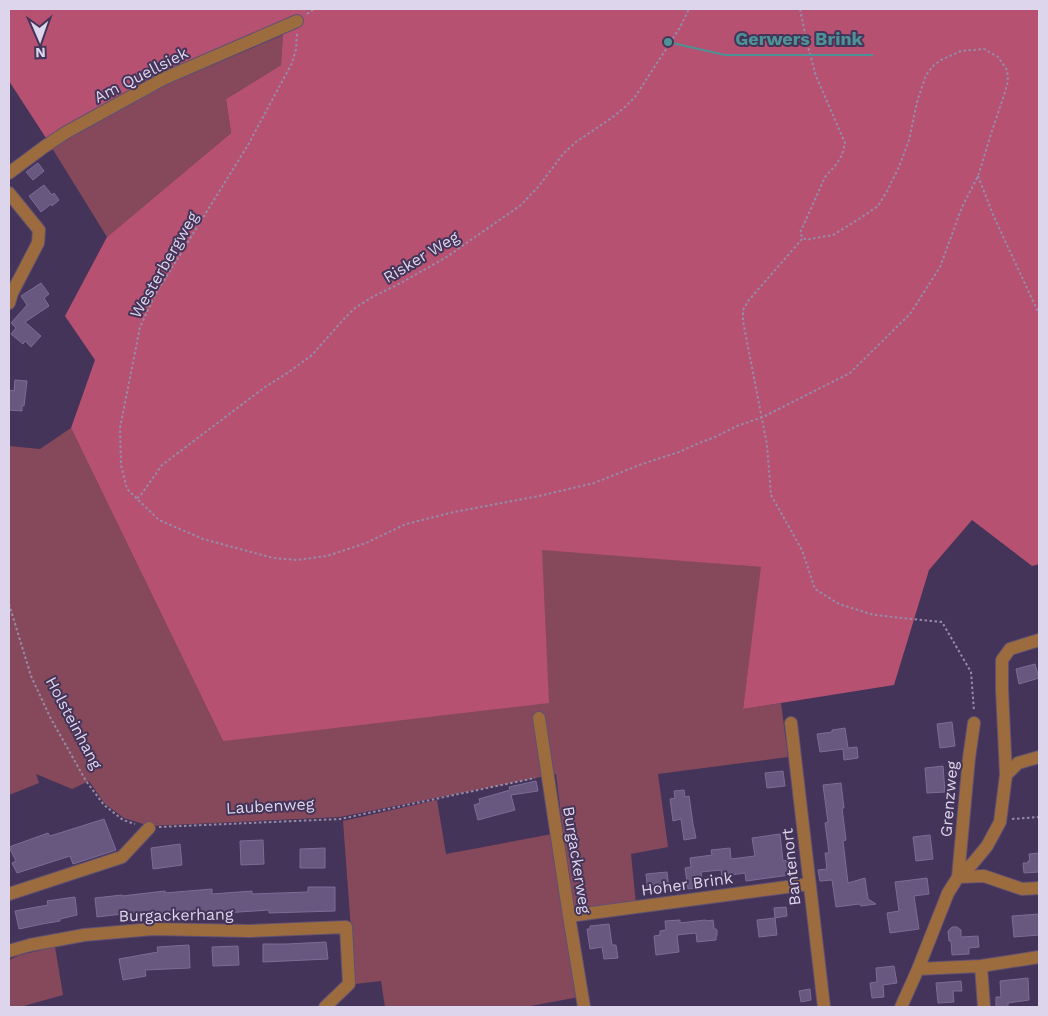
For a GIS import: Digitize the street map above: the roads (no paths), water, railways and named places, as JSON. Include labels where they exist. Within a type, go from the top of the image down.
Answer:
[{"type":"street","name":"Am Quellsiek","points":[[9,173],[44,146],[65,133],[163,79],[297,21]]},
{"type":"street","points":[[9,193],[39,230],[38,243],[12,293],[9,303]]},
{"type":"street","name":"Grenzweg","points":[[901,1007],[948,893],[958,877],[973,863],[986,846],[1000,822],[1006,775],[1002,660],[1010,649],[1039,640]]},
{"type":"street","name":"Burgackerweg","points":[[539,718],[584,1007]]},
{"type":"street","name":"Bantenort","points":[[791,723],[824,1007]]},
{"type":"street","name":"Grenzweg","points":[[958,877],[974,723]]},
{"type":"street","points":[[1006,775],[1018,763],[1039,757]]},
{"type":"street","points":[[9,894],[122,857],[149,828]]},
{"type":"street","points":[[958,877],[984,876],[1022,889],[1039,888]]},
{"type":"street","name":"Hoher Brink","points":[[569,916],[809,884]]},
{"type":"street","name":"Burgackerhang","points":[[9,951],[84,935],[153,929],[250,931],[346,927],[349,984],[325,1007]]},
{"type":"street","points":[[918,969],[981,966],[1039,957]]},
{"type":"street","points":[[981,966],[984,1007]]},
{"type":"place","name":"Gerwers Brink","points":[[668,42]]}]
